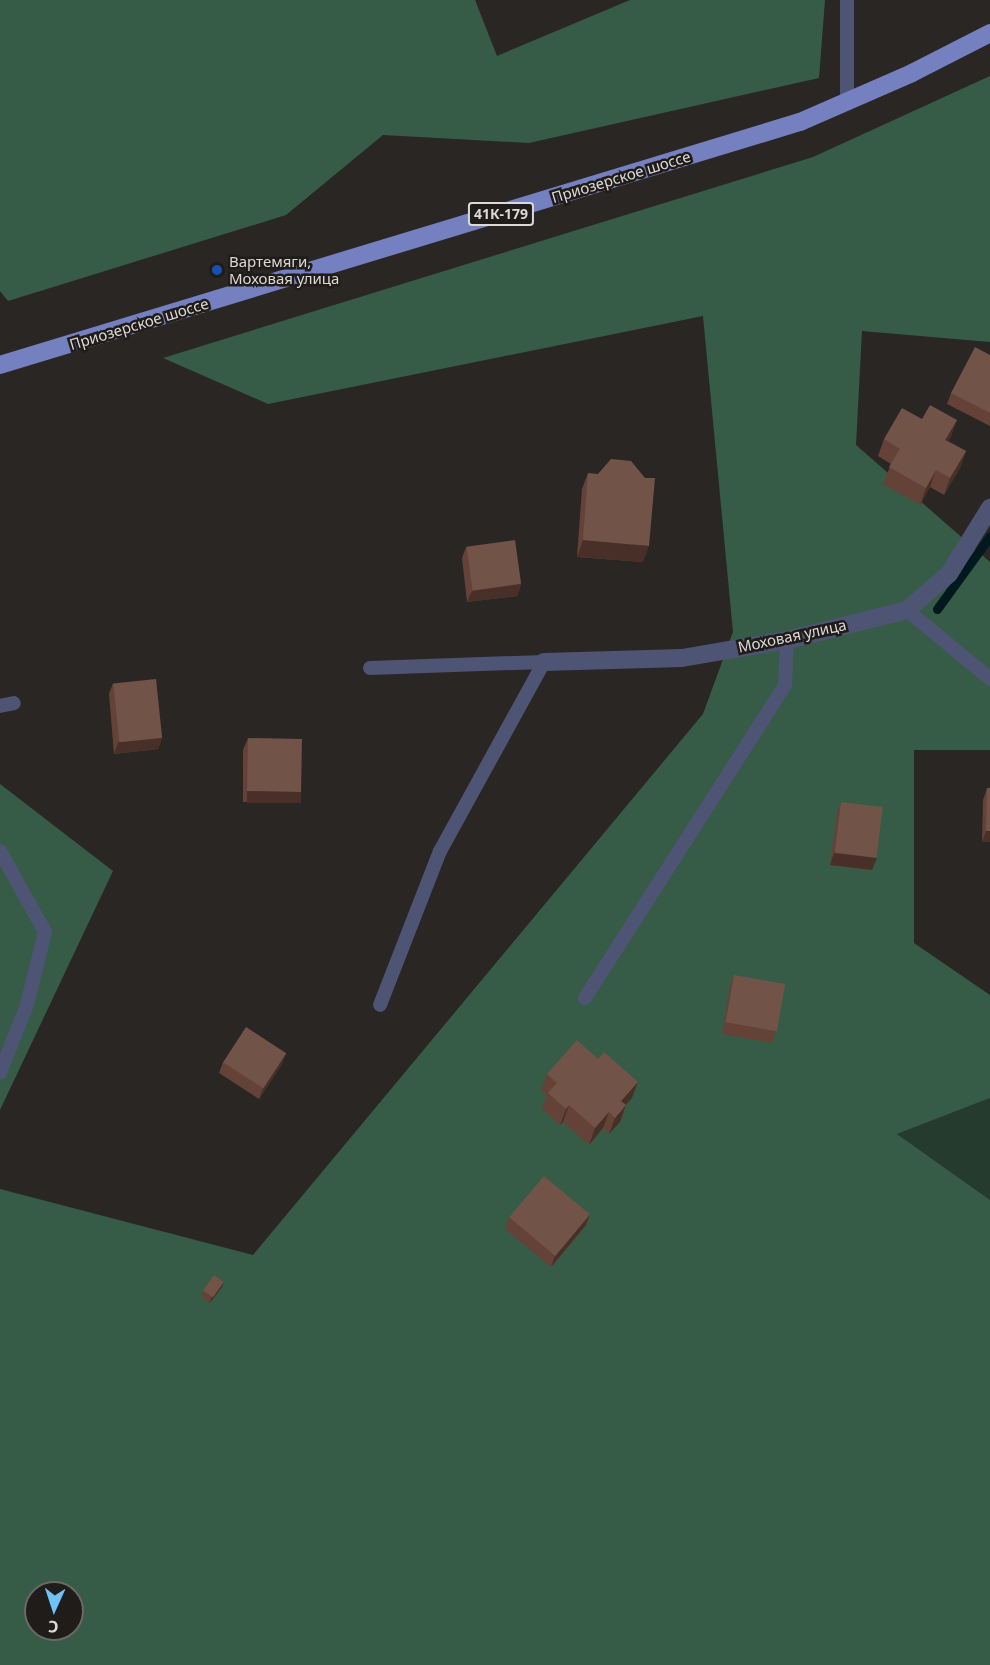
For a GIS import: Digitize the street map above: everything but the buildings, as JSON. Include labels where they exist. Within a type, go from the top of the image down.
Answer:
[{"type":"main road","name":"Приозерское шоссе","points":[[0,365],[800,122],[990,33]]},
{"type":"street","name":"Моховая улица","points":[[544,662],[682,658],[787,640],[906,610],[949,574],[990,508]]},
{"type":"lane","points":[[847,0],[847,101]]},
{"type":"lane","points":[[906,610],[990,680]]},
{"type":"lane","points":[[585,998],[785,685],[787,640]]},
{"type":"lane","points":[[370,668],[544,662]]},
{"type":"lane","points":[[380,1005],[440,851],[544,662]]},
{"type":"lane","points":[[0,851],[45,932],[27,1005],[0,1073]]},
{"type":"green space","points":[[0,0],[475,0],[497,56],[630,0],[825,0],[819,78],[529,143],[383,135],[286,215],[8,301],[0,291]]},
{"type":"green space","points":[[990,76],[990,342],[862,331],[856,445],[990,562],[990,750],[914,750],[914,943],[990,995],[990,1098],[897,1134],[990,1200],[990,1665],[0,1665],[0,1189],[253,1255],[703,714],[733,632],[703,316],[268,404],[163,358],[813,157]]},
{"type":"green space","points":[[0,784],[113,871],[0,1110]]},
{"type":"green space","points":[[990,1098],[990,1200],[897,1134]]},
{"type":"waterway","points":[[937,609],[990,536]]},
{"type":"place","name":"Вартемяги, Моховая улица","points":[[217,270]]}]
